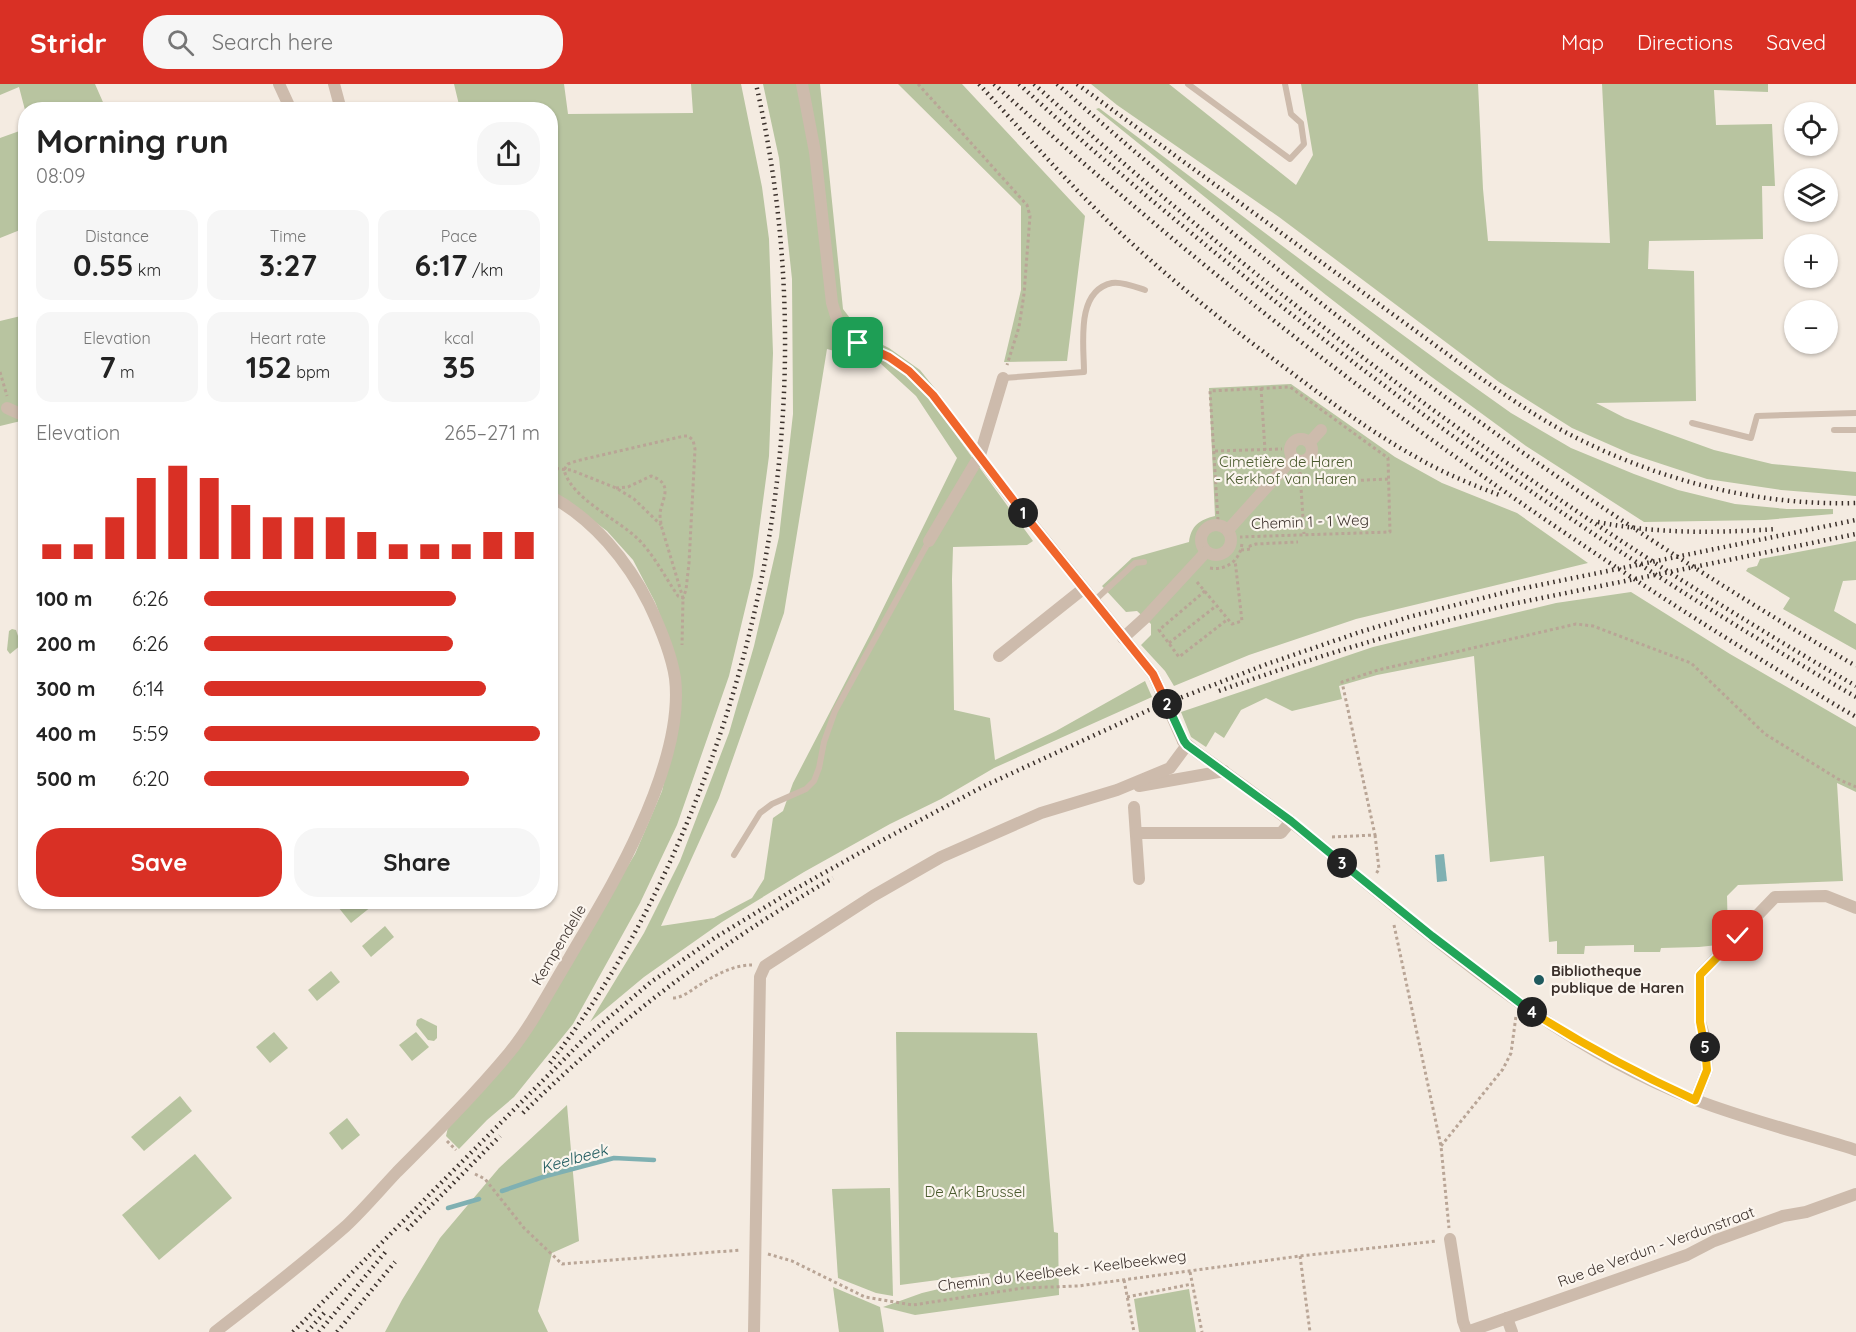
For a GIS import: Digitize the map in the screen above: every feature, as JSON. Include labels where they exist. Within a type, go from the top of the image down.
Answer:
[{"type":"street","points":[[279,84],[287,102]]},
{"type":"street","points":[[334,84],[338,102]]},
{"type":"street","points":[[802,84],[815,152],[832,303],[837,319],[845,332],[858,343],[889,357],[909,371],[933,395],[1008,494],[1153,674],[1185,743],[1291,821],[1432,936],[1522,1005],[1579,1042],[1695,1100],[1764,1124],[1856,1150]]},
{"type":"street","points":[[929,541],[980,455],[1003,378]]},
{"type":"street","points":[[10,410],[18,413]]},
{"type":"street","points":[[1310,442],[1321,430]]},
{"type":"street","points":[[1230,533],[1210,526],[1203,531],[1201,546],[1213,556],[1220,556],[1227,552],[1231,545],[1230,533],[1294,456],[1292,443],[1298,439],[1310,442],[1313,449],[1306,460],[1294,456]]},
{"type":"street","name":"Kempendelle","points":[[215,1332],[346,1225],[442,1136],[510,1052],[534,1016],[625,861],[653,798],[672,734],[675,680],[672,662],[654,614],[637,581],[603,537],[558,501]]},
{"type":"street","points":[[1123,638],[1145,618],[1206,552]]},
{"type":"street","points":[[999,656],[1083,589]]},
{"type":"street","points":[[754,1332],[760,977],[765,966],[873,896],[941,856],[1041,813],[1117,790],[1170,768],[1185,743]]},
{"type":"street","points":[[1117,790],[1224,771]]},
{"type":"street","points":[[1134,807],[1139,879]]},
{"type":"street","points":[[1136,833],[1281,833],[1291,821]]},
{"type":"street","points":[[1695,1100],[1707,1070],[1705,1040],[1700,1022],[1700,975],[1775,897],[1826,896],[1856,908]]},
{"type":"street","name":"Rue de Verdun - Verdunstraat","points":[[1467,1332],[1687,1255],[1714,1241],[1773,1220],[1806,1212],[1856,1194]]},
{"type":"street","points":[[1450,1239],[1463,1321],[1467,1332]]},
{"type":"street","points":[[1507,1318],[1512,1332]]},
{"type":"lane","points":[[1188,84],[1290,159],[1304,144],[1301,123],[1291,114],[1285,84]]},
{"type":"lane","points":[[1003,378],[1084,372],[1084,316],[1089,300],[1100,289],[1113,283],[1145,290]]},
{"type":"lane","points":[[1692,423],[1751,438],[1757,416],[1856,413]]},
{"type":"lane","points":[[1834,430],[1856,430]]},
{"type":"lane","points":[[734,855],[760,813],[772,804],[806,789],[814,781],[835,711],[929,541]]},
{"type":"lane","points":[[1094,602],[1134,563],[1144,562]]},
{"type":"path","points":[[918,84],[1027,205],[1030,216],[1024,294],[1019,327],[1003,378]]},
{"type":"path","points":[[0,372],[10,410]]},
{"type":"path","points":[[1241,550],[1230,533],[1215,452],[1210,391],[1290,387],[1388,458],[1389,479],[1301,483]]},
{"type":"path","points":[[1261,388],[1265,450]]},
{"type":"path","points":[[684,436],[691,437],[695,444],[694,487],[686,590],[683,598],[678,596],[639,540],[584,497],[566,477],[565,466],[576,461],[684,436]]},
{"type":"path","points":[[1215,452],[1265,450],[1294,456],[1301,483],[1304,535]]},
{"type":"path","points":[[558,469],[571,471],[616,489],[633,499],[661,525]]},
{"type":"path","points":[[616,489],[628,487],[651,476],[656,478],[665,490],[666,498],[660,513],[661,525],[683,598],[682,648],[677,659],[672,662]]},
{"type":"path","name":"Chemin 1 - 1 Weg","points":[[1230,533],[1256,537],[1390,532],[1389,479]]},
{"type":"path","points":[[1256,537],[1256,544]]},
{"type":"path","points":[[1241,550],[1251,549],[1250,546],[1256,544],[1298,542]]},
{"type":"path","points":[[1209,568],[1217,569],[1227,566],[1235,560],[1241,550]]},
{"type":"path","points":[[1187,572],[1232,624],[1242,621],[1235,560]]},
{"type":"path","points":[[1205,591],[1159,630],[1179,657],[1228,619]]},
{"type":"path","points":[[1169,643],[1216,606]]},
{"type":"path","points":[[1376,874],[1378,869],[1375,835],[1342,682],[1378,670],[1576,624],[1593,626],[1691,663],[1765,734],[1838,779],[1856,787]]},
{"type":"path","points":[[1323,848],[1333,837],[1375,835]]},
{"type":"path","points":[[1396,918],[1393,922],[1441,1146],[1450,1239]]},
{"type":"path","points":[[673,998],[681,997],[705,981],[734,967],[765,966]]},
{"type":"path","points":[[1441,1146],[1503,1069],[1511,1053],[1517,1015]]},
{"type":"path","points":[[442,1136],[456,1150]]},
{"type":"path","name":"Chemin du Keelbeek - Keelbeekweg","points":[[476,1174],[485,1179],[524,1228],[562,1264],[754,1249],[792,1261],[865,1297],[913,1305],[1023,1288],[1078,1286],[1300,1256],[1450,1239]]},
{"type":"path","points":[[1300,1256],[1310,1332]]},
{"type":"path","points":[[1190,1271],[1202,1332]]},
{"type":"path","points":[[1124,1280],[1134,1332]]},
{"type":"path","points":[[1127,1297],[1192,1284]]},
{"type":"green space","points":[[0,84],[95,84],[103,102],[23,102],[19,87],[0,95]]},
{"type":"green space","points":[[454,84],[564,84],[568,114],[693,113],[691,84],[741,84],[762,187],[769,239],[773,353],[769,456],[753,576],[729,676],[677,825],[640,903],[573,1024],[514,1097],[487,1120],[459,1149],[446,1136],[449,1123],[533,1023],[635,854],[662,791],[676,732],[673,650],[655,602],[633,560],[607,531],[558,496],[558,102],[458,102]]},
{"type":"green space","points":[[763,84],[820,84],[843,309],[863,335],[889,348],[920,370],[945,401],[937,409],[1033,541],[1027,545],[953,547],[954,710],[990,718],[995,760],[1056,731],[1145,681],[1152,697],[994,768],[804,872],[722,922],[644,977],[590,1022],[644,933],[680,861],[729,733],[754,646],[779,537],[793,414],[792,279],[779,158]],"holes":[[[827,349],[880,363],[916,396],[957,458],[872,631],[793,783],[783,811],[773,818],[764,879],[752,898],[714,918],[661,926],[719,798],[784,613]]]},
{"type":"green space","points":[[898,84],[962,84],[1085,216],[1067,361],[1004,362],[1021,290],[1021,206]]},
{"type":"green space","points":[[1091,84],[1169,84],[1296,185],[1313,155],[1301,84],[1478,84],[1488,241],[1610,243],[1602,84],[1768,84],[1768,92],[1714,90],[1716,125],[1772,124],[1775,186],[1762,186],[1763,239],[1649,241],[1648,269],[1694,271],[1696,401],[1596,403],[1625,418],[1714,450],[1772,464],[1856,472],[1856,496],[1781,490],[1707,479],[1631,454],[1572,428],[1499,382],[1279,217],[1117,105]]},
{"type":"green space","points":[[1099,108],[1452,371],[1511,413],[1571,448],[1678,490],[1735,504],[1787,509],[1833,509],[1833,514],[1765,520],[1644,522],[1526,446],[1429,375],[1096,109]]},
{"type":"green space","points":[[18,132],[18,231],[0,238],[0,138]]},
{"type":"green space","points":[[18,317],[18,422],[0,426],[0,321]]},
{"type":"green space","name":"Cimetière de Haren - Kerkhof van Haren","points":[[1291,384],[1395,457],[1442,483],[1517,513],[1588,563],[1356,619],[1249,655],[1174,686],[1165,671],[1141,645],[1151,635],[1151,624],[1137,611],[1126,612],[1102,586],[1132,558],[1189,542],[1197,524],[1215,516],[1209,388]]},
{"type":"green space","points":[[1856,541],[1856,580],[1843,581],[1834,611],[1856,624],[1856,650],[1783,609],[1790,598],[1746,571],[1748,568],[1757,566],[1760,559]]},
{"type":"green space","points":[[1631,592],[1730,654],[1856,727],[1856,792],[1837,783],[1843,881],[1738,885],[1727,896],[1728,935],[1718,945],[1661,948],[1660,952],[1634,952],[1634,945],[1585,946],[1584,954],[1557,954],[1557,941],[1549,942],[1544,856],[1490,862],[1474,656],[1377,675],[1339,686],[1342,699],[1292,711],[1266,698],[1241,710],[1224,738],[1215,732],[1206,747],[1191,737],[1181,712],[1373,647],[1556,603]]},
{"type":"green space","points":[[16,630],[18,636],[18,647],[10,654],[7,650],[9,631]]},
{"type":"green space","points":[[340,909],[368,909],[351,923]]},
{"type":"green space","points":[[385,926],[394,937],[371,957],[362,946]]},
{"type":"green space","points":[[331,971],[340,982],[317,1001],[308,990]]},
{"type":"green space","points":[[421,1018],[437,1026],[437,1038],[434,1041],[428,1040],[416,1025],[417,1020]]},
{"type":"green space","points":[[274,1032],[288,1048],[270,1063],[256,1047]]},
{"type":"green space","points":[[416,1032],[429,1047],[412,1061],[399,1045]]},
{"type":"green space","name":"De Ark Brussel","points":[[896,1032],[1037,1033],[1054,1232],[1058,1233],[1059,1295],[915,1315],[883,1307],[922,1293],[989,1277],[990,1273],[900,1285]]},
{"type":"green space","points":[[180,1096],[192,1111],[144,1151],[131,1137]]},
{"type":"green space","points":[[567,1105],[579,1241],[552,1253],[538,1311],[548,1332],[385,1332],[440,1238],[499,1168]]},
{"type":"green space","points":[[347,1118],[360,1135],[342,1150],[329,1133]]},
{"type":"green space","points":[[195,1154],[232,1198],[159,1260],[122,1215]]},
{"type":"green space","points":[[890,1188],[893,1296],[876,1293],[838,1278],[832,1189]]},
{"type":"green space","points":[[833,1287],[880,1307],[884,1332],[839,1332]]},
{"type":"green space","points":[[1189,1289],[1196,1332],[1139,1332],[1134,1299]]},
{"type":"water","points":[[1444,854],[1447,881],[1437,882],[1435,855]]},
{"type":"waterway","name":"Keelbeek","points":[[502,1191],[546,1176],[614,1158],[654,1160]]},
{"type":"waterway","name":"Keelbeek","points":[[448,1208],[479,1199]]},
{"type":"railway","points":[[550,1063],[618,962],[674,853],[705,777],[733,693],[755,608],[772,521],[782,434],[785,347],[782,259],[772,171],[756,84]]},
{"type":"railway","points":[[979,84],[1113,226],[1176,283],[1220,318],[1350,416],[1383,437],[1437,468],[1502,496]]},
{"type":"railway","points":[[994,84],[1214,273],[1390,409],[1481,475],[1666,600],[1856,717]]},
{"type":"railway","points":[[1019,84],[1123,176],[1229,264],[1379,382],[1613,547],[1774,649],[1856,697]]},
{"type":"railway","points":[[1034,84],[1227,250],[1429,407],[1533,481],[1639,552],[1746,621],[1856,686]]},
{"type":"railway","points":[[1057,84],[1246,244],[1442,395],[1645,536],[1856,666]]},
{"type":"railway","points":[[1077,84],[1472,372],[1529,411],[1565,432],[1634,463],[1706,486],[1780,500],[1856,503]]},
{"type":"railway","points":[[293,1332],[586,1037],[651,982],[716,937],[790,892],[984,786],[1149,710],[1267,664],[1409,617],[1510,591],[1856,520]]},
{"type":"railway","points":[[1598,522],[1642,529],[1687,532],[1777,529]]},
{"type":"railway","points":[[1219,691],[1328,654],[1475,613],[1856,534]]},
{"type":"railway","points":[[523,1113],[558,1079],[632,1015],[671,985],[750,929],[833,878]]},
{"type":"railway","points":[[407,1230],[500,1136]]},
{"type":"railway","points":[[319,1332],[388,1249]]},
{"type":"railway","points":[[337,1332],[395,1262]]},
{"type":"railway","points":[[307,1332],[325,1312]]},
{"type":"place","name":"Bibliotheque publique de Haren","points":[[1539,980]]},
{"type":"route","points":[[858,343],[889,357],[909,371],[933,395],[1008,494],[1153,674],[1187,745],[1291,821],[1432,936],[1522,1005],[1579,1042],[1695,1100],[1707,1070],[1705,1040],[1700,1022],[1700,975],[1738,936]]}]
